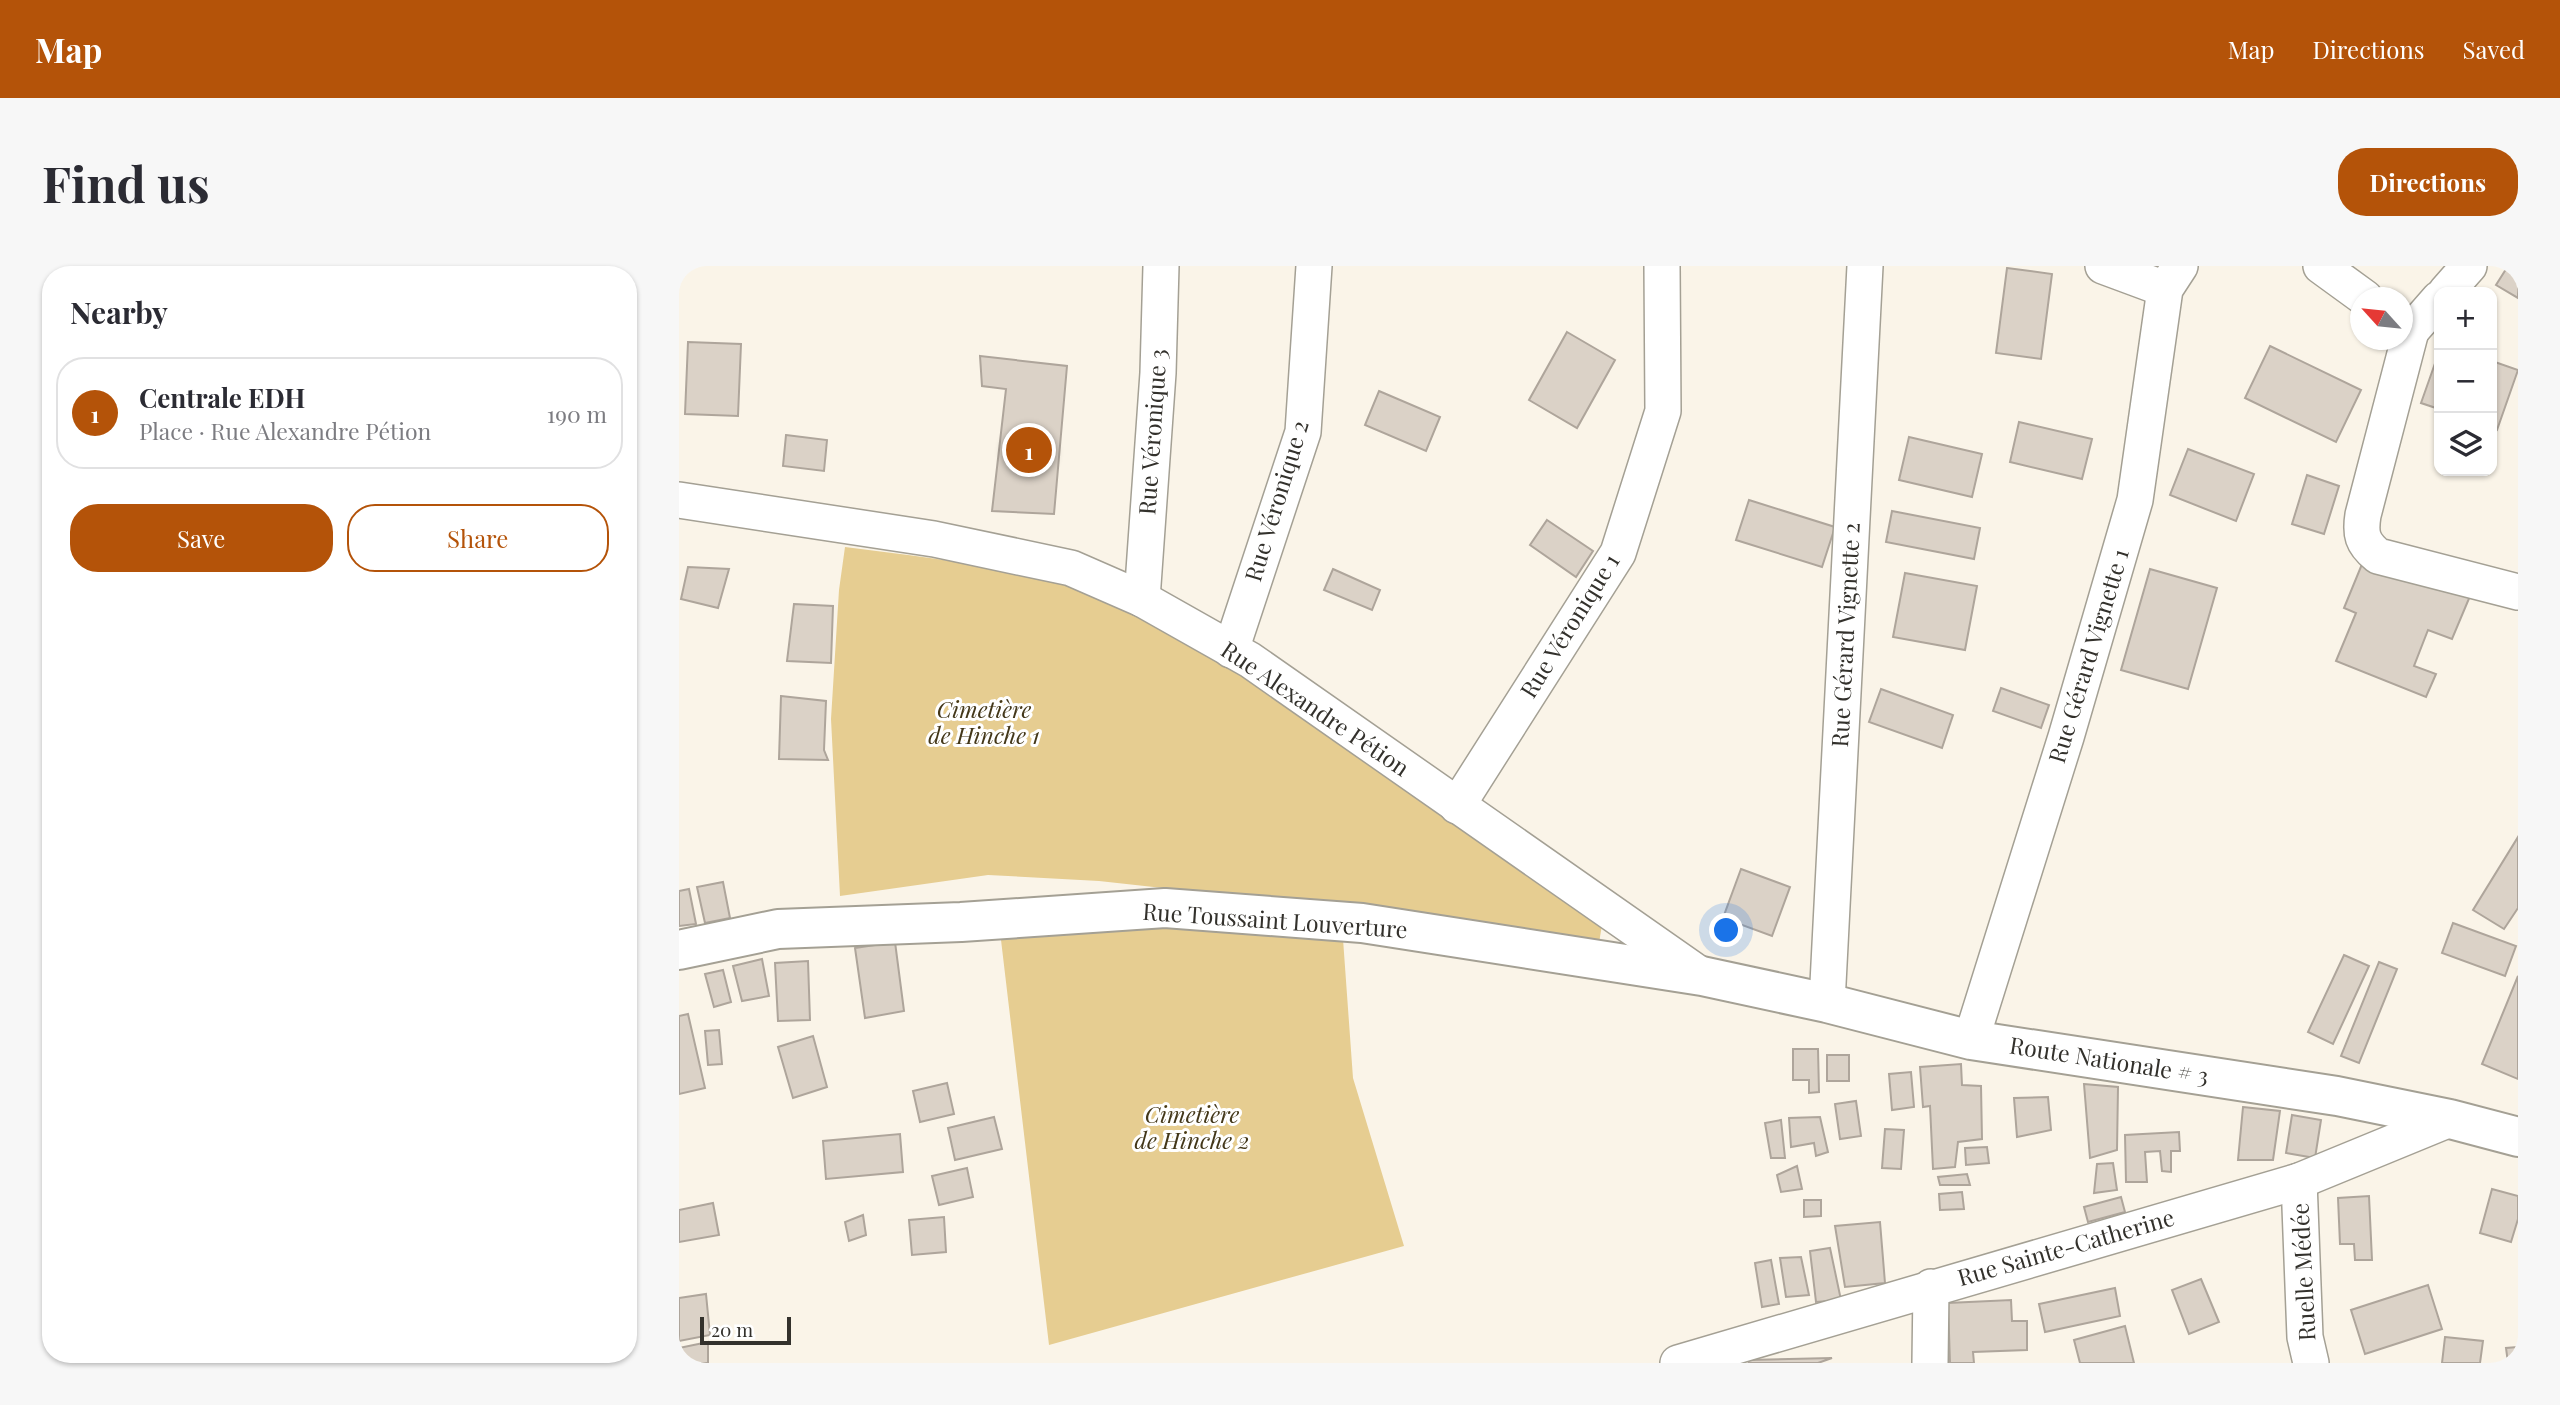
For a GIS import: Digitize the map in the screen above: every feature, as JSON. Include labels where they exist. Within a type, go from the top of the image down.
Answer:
[{"type":"main road","name":"Rue Toussaint Louverture","points":[[679,950],[778,929],[961,922],[1165,908],[1362,923],[1702,976]]},
{"type":"main road","name":"Route Nationale # 3","points":[[1702,976],[1827,1003],[1971,1040],[2337,1096],[2450,1119],[2518,1138]]},
{"type":"street","name":"Rue Véronique 3","points":[[1142,599],[1158,373],[1161,266]]},
{"type":"street","name":"Rue Véronique 2","points":[[1231,650],[1303,432],[1314,266]]},
{"type":"street","name":"Rue Véronique 1","points":[[1457,806],[1618,553],[1663,411],[1662,266]]},
{"type":"street","name":"Rue Gérard Vignette 2","points":[[1827,1003],[1865,266]]},
{"type":"street","points":[[2103,266],[2172,278]]},
{"type":"street","points":[[2321,266],[2350,287]]},
{"type":"street","points":[[2450,287],[2469,266]]},
{"type":"street","name":"Rue Gérard Vignette 1","points":[[1971,1040],[2066,737],[2135,500],[2172,278]]},
{"type":"street","points":[[2413,323],[2434,304]]},
{"type":"street","points":[[2402,350],[2363,515],[2360,532],[2363,540],[2378,556],[2518,592]]},
{"type":"street","name":"Rue Alexandre Pétion","points":[[679,500],[935,539],[1071,568],[1142,599],[1250,660],[1702,976]]},
{"type":"street","name":"Rue Sainte-Catherine","points":[[1678,1363],[2299,1181],[2450,1119]]},
{"type":"street","name":"Ruelle Médée","points":[[2299,1181],[2305,1337],[2311,1363]]},
{"type":"street","points":[[1930,1363],[1931,1287]]},
{"type":"green space","name":"Cimetière de Hinche 1","points":[[845,547],[1037,577],[1111,599],[1147,614],[1604,913],[1599,943],[1336,907],[1099,881],[988,875],[840,896],[831,719],[839,590]]},
{"type":"green space","name":"Cimetière de Hinche 2","points":[[1110,907],[1343,939],[1353,1078],[1404,1246],[1049,1345],[999,923]]},
{"type":"building","points":[[2508,266],[2518,266],[2518,298],[2496,285]]},
{"type":"building","points":[[2007,268],[2052,274],[2041,359],[1996,353]]},
{"type":"building","points":[[1567,332],[1615,360],[1577,428],[1529,400]]},
{"type":"building","points":[[688,342],[741,344],[738,416],[685,414]]},
{"type":"building","points":[[2270,346],[2361,390],[2336,442],[2245,398]]},
{"type":"building","points":[[980,356],[1067,366],[1054,514],[992,511],[1006,389],[982,386]]},
{"type":"building","points":[[2497,363],[2518,370],[2497,430]]},
{"type":"building","points":[[2434,366],[2434,407],[2421,403]]},
{"type":"building","points":[[1379,391],[1440,417],[1426,451],[1365,425]]},
{"type":"building","points":[[2019,422],[2092,439],[2082,479],[2010,462]]},
{"type":"building","points":[[786,435],[827,440],[824,471],[783,466]]},
{"type":"building","points":[[1909,437],[1982,454],[1972,497],[1899,480]]},
{"type":"building","points":[[2188,449],[2254,474],[2236,521],[2170,495]]},
{"type":"building","points":[[2307,475],[2339,486],[2324,534],[2292,524]]},
{"type":"building","points":[[1749,500],[1835,527],[1822,567],[1736,540]]},
{"type":"building","points":[[1892,511],[1980,528],[1974,559],[1886,542]]},
{"type":"building","points":[[1547,520],[1593,551],[1576,577],[1530,545]]},
{"type":"building","points":[[2369,547],[2473,589],[2452,639],[2428,630],[2414,666],[2436,674],[2426,697],[2336,661],[2356,613],[2344,608]]},
{"type":"building","points":[[688,567],[729,569],[718,608],[681,599]]},
{"type":"building","points":[[1333,569],[1380,590],[1372,610],[1324,590]]},
{"type":"building","points":[[2150,569],[2217,588],[2188,689],[2121,670]]},
{"type":"building","points":[[1905,573],[1977,586],[1965,650],[1893,637]]},
{"type":"building","points":[[794,604],[833,606],[831,663],[787,661]]},
{"type":"building","points":[[2001,688],[2049,705],[2041,728],[1993,711]]},
{"type":"building","points":[[1881,689],[1953,715],[1942,748],[1869,722]]},
{"type":"building","points":[[781,696],[826,701],[824,750],[828,760],[779,759]]},
{"type":"building","points":[[2518,837],[2518,908],[2504,929],[2473,910]]},
{"type":"building","points":[[1741,869],[1790,887],[1772,936],[1723,918]]},
{"type":"building","points":[[723,882],[730,918],[705,923],[697,887]]},
{"type":"building","points":[[689,889],[696,924],[679,926],[679,891]]},
{"type":"building","points":[[2453,923],[2516,946],[2505,976],[2442,953]]},
{"type":"building","points":[[895,942],[904,1011],[865,1018],[855,948]]},
{"type":"building","points":[[2344,955],[2369,966],[2333,1044],[2308,1032]]},
{"type":"building","points":[[762,959],[769,996],[742,1001],[733,966]]},
{"type":"building","points":[[808,961],[810,1020],[778,1021],[775,963]]},
{"type":"building","points":[[2379,962],[2397,969],[2359,1063],[2341,1056]]},
{"type":"building","points":[[723,970],[731,1002],[714,1007],[705,974]]},
{"type":"building","points":[[2518,976],[2518,1079],[2482,1064]]},
{"type":"building","points":[[688,1014],[705,1088],[679,1094],[679,1016]]},
{"type":"building","points":[[719,1030],[722,1064],[708,1065],[705,1031]]},
{"type":"building","points":[[813,1036],[827,1087],[793,1098],[778,1047]]},
{"type":"building","points":[[1793,1049],[1818,1049],[1819,1092],[1809,1093],[1809,1080],[1793,1080]]},
{"type":"building","points":[[1827,1055],[1849,1055],[1849,1081],[1827,1081]]},
{"type":"building","points":[[1961,1064],[1962,1085],[1981,1086],[1982,1139],[1958,1142],[1955,1167],[1933,1169],[1930,1106],[1923,1107],[1920,1067]]},
{"type":"building","points":[[1911,1072],[1914,1107],[1892,1110],[1889,1074]]},
{"type":"building","points":[[947,1083],[954,1114],[920,1122],[913,1091]]},
{"type":"building","points":[[2084,1084],[2118,1087],[2117,1150],[2090,1158]]},
{"type":"building","points":[[2048,1097],[2051,1130],[2017,1137],[2014,1098]]},
{"type":"building","points":[[1856,1101],[1861,1136],[1840,1139],[1835,1104]]},
{"type":"building","points":[[2243,1107],[2280,1111],[2273,1160],[2238,1160]]},
{"type":"building","points":[[2292,1115],[2321,1120],[2315,1158],[2286,1153]]},
{"type":"building","points":[[994,1117],[1002,1149],[955,1160],[948,1128]]},
{"type":"building","points":[[1820,1117],[1828,1152],[1816,1156],[1814,1143],[1791,1147],[1789,1118]]},
{"type":"building","points":[[1781,1120],[1785,1158],[1771,1158],[1765,1123]]},
{"type":"building","points":[[1885,1129],[1904,1130],[1901,1169],[1882,1168]]},
{"type":"building","points":[[2179,1132],[2180,1151],[2171,1151],[2171,1172],[2162,1171],[2160,1151],[2145,1152],[2147,1182],[2126,1182],[2125,1135]]},
{"type":"building","points":[[900,1134],[903,1172],[826,1179],[823,1141]]},
{"type":"building","points":[[1987,1147],[1989,1163],[1966,1165],[1965,1148]]},
{"type":"building","points":[[2113,1163],[2117,1190],[2094,1193],[2097,1164]]},
{"type":"building","points":[[1797,1166],[1802,1189],[1781,1192],[1777,1175]]},
{"type":"building","points":[[967,1168],[973,1197],[939,1205],[932,1176]]},
{"type":"building","points":[[1967,1174],[1970,1185],[1940,1185],[1938,1177]]},
{"type":"building","points":[[2492,1189],[2518,1196],[2518,1219],[2511,1242],[2480,1233]]},
{"type":"building","points":[[1962,1192],[1964,1209],[1940,1210],[1939,1194]]},
{"type":"building","points":[[2369,1196],[2372,1260],[2355,1260],[2354,1244],[2340,1244],[2338,1198]]},
{"type":"building","points":[[2121,1197],[2125,1212],[2088,1222],[2084,1207]]},
{"type":"building","points":[[1804,1200],[1821,1200],[1821,1216],[1804,1217]]},
{"type":"building","points":[[713,1203],[719,1235],[679,1242],[679,1210]]},
{"type":"building","points":[[863,1215],[866,1235],[849,1241],[845,1222]]},
{"type":"building","points":[[944,1217],[946,1252],[912,1255],[909,1220]]},
{"type":"building","points":[[1880,1222],[1885,1283],[1845,1287],[1835,1226]]},
{"type":"building","points":[[1830,1248],[1841,1300],[1816,1302],[1810,1251]]},
{"type":"building","points":[[1801,1257],[1809,1295],[1786,1297],[1780,1258]]},
{"type":"building","points":[[1771,1260],[1779,1304],[1762,1307],[1755,1263]]},
{"type":"building","points":[[2201,1279],[2219,1322],[2189,1334],[2172,1290]]},
{"type":"building","points":[[2428,1285],[2442,1329],[2365,1354],[2351,1310]]},
{"type":"building","points":[[2115,1288],[2120,1316],[2045,1332],[2039,1304]]},
{"type":"building","points":[[706,1294],[710,1335],[679,1341],[679,1298]]},
{"type":"building","points":[[2011,1300],[2012,1321],[2027,1321],[2027,1350],[1973,1352],[1974,1363],[1950,1363],[1948,1303]]},
{"type":"building","points":[[2125,1326],[2134,1363],[2080,1363],[2074,1340]]},
{"type":"building","points":[[2445,1337],[2483,1341],[2480,1363],[2442,1363]]},
{"type":"building","points":[[708,1342],[708,1363],[679,1363],[679,1348]]},
{"type":"building","points":[[2518,1347],[2518,1363],[2508,1363],[2506,1348]]},
{"type":"building","points":[[1832,1358],[1818,1363],[1749,1363],[1748,1360]]},
{"type":"place","name":"Centrale EDH","points":[[1029,450]]}]
